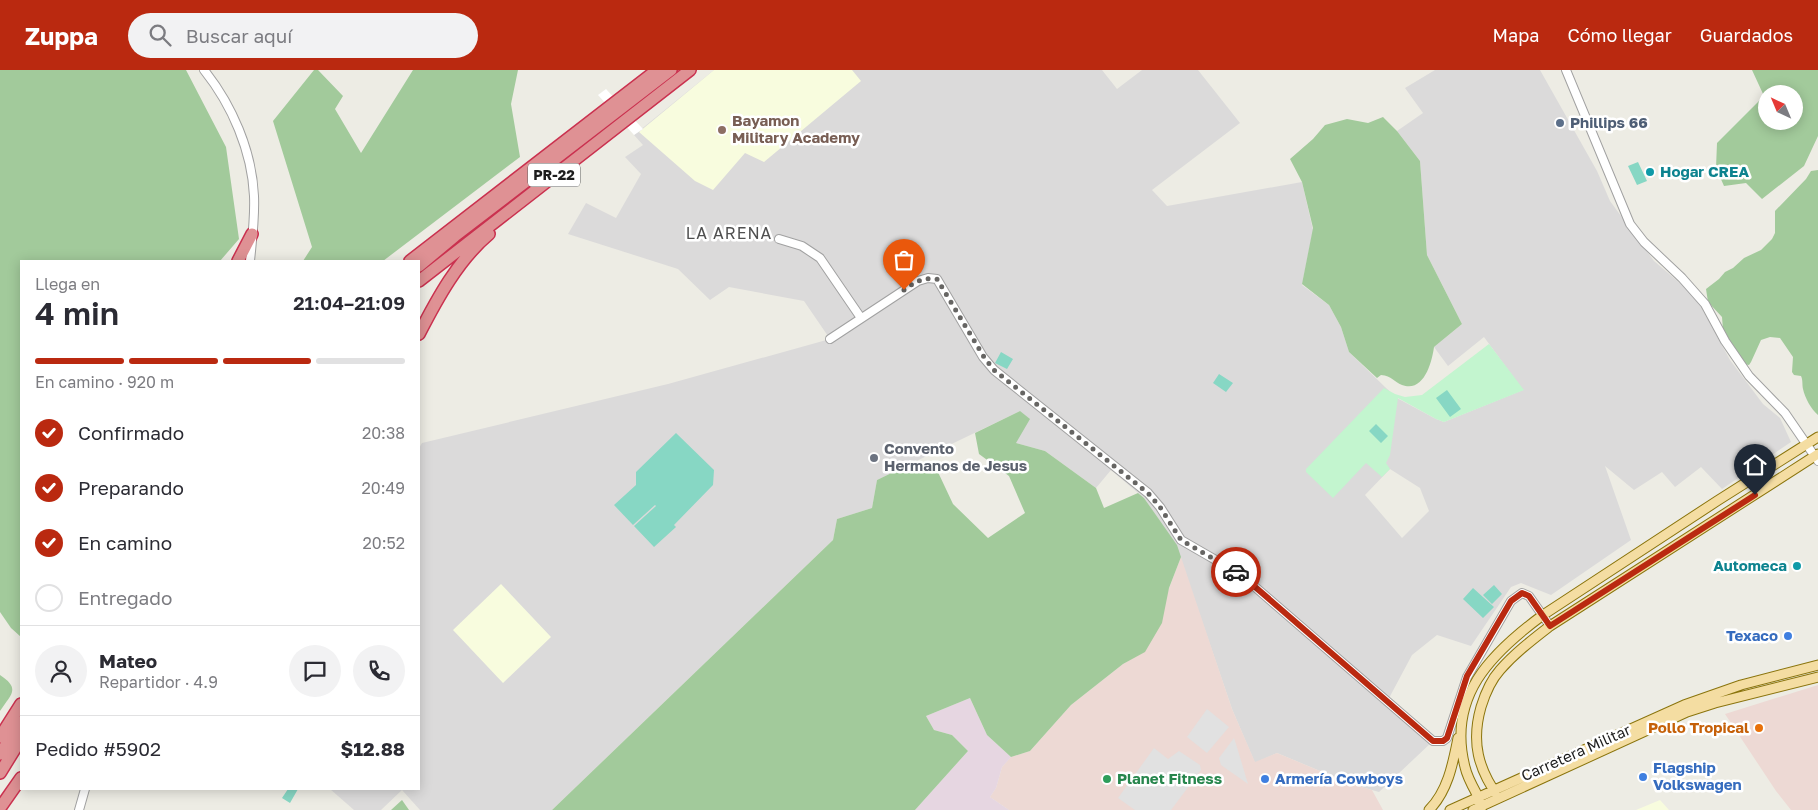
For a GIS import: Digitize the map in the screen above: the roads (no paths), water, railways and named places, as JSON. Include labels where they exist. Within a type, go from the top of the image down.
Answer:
[{"type":"highway","name":"PR-22","points":[[411,260],[657,70]]},
{"type":"highway","points":[[420,265],[462,230],[671,70]]},
{"type":"highway","points":[[436,252],[501,206],[679,70]]},
{"type":"highway","name":"PR-22","points":[[420,279],[690,70]]},
{"type":"highway","points":[[420,332],[443,291],[477,245],[537,195],[557,172]]},
{"type":"highway","points":[[239,260],[252,234]]},
{"type":"highway","points":[[0,737],[20,706]]},
{"type":"highway","points":[[0,754],[20,724]]},
{"type":"highway","points":[[0,773],[20,741]]},
{"type":"highway","points":[[0,808],[20,779]]},
{"type":"main road","points":[[1429,810],[1442,793],[1449,777],[1465,704],[1484,669],[1497,653],[1517,634],[1543,616],[1708,506],[1818,437]]},
{"type":"main road","points":[[1496,794],[1479,760],[1476,745],[1477,723],[1484,696],[1499,671],[1526,644],[1550,626],[1817,457]]},
{"type":"main road","name":"Carretera Militar","points":[[1450,810],[1481,801],[1684,705],[1741,685],[1818,665]]},
{"type":"main road","name":"Carretera Militar","points":[[1496,794],[1687,712],[1715,702],[1818,677]]},
{"type":"main road","points":[[1461,723],[1461,742],[1465,768],[1481,801]]},
{"type":"main road","name":"Carretera Militar","points":[[1473,810],[1481,801]]},
{"type":"street","points":[[204,70],[227,103],[248,154],[254,196],[250,260]]},
{"type":"street","points":[[1566,70],[1630,224],[1644,242],[1682,278],[1705,304],[1725,340],[1749,376],[1785,413],[1817,457]]},
{"type":"street","points":[[779,239],[802,246],[820,258],[861,318]]},
{"type":"street","points":[[830,339],[918,281],[928,278],[937,279],[984,357],[994,370],[1148,493],[1160,507],[1181,540],[1233,570],[1254,586],[1433,741],[1443,741],[1447,738],[1467,676],[1511,601],[1522,593],[1529,596],[1550,626]]},
{"type":"street","points":[[79,810],[85,790]]},
{"type":"place","name":"Phillips 66","points":[[1560,123]]},
{"type":"place","name":"Bayamon Military Academy","points":[[722,130]]},
{"type":"place","name":"Hogar CREA","points":[[1650,172]]},
{"type":"place","name":"Convento Hermanos de Jesus","points":[[874,458]]},
{"type":"place","name":"Automeca","points":[[1797,566]]},
{"type":"place","name":"Texaco","points":[[1788,636]]},
{"type":"place","name":"Pollo Tropical","points":[[1759,728]]},
{"type":"place","name":"Flagship Volkswagen","points":[[1643,777]]},
{"type":"place","name":"Planet Fitness","points":[[1107,779]]},
{"type":"place","name":"Armería Cowboys","points":[[1265,779]]},
{"type":"district","name":"LA ARENA","points":[[729,233]]}]
